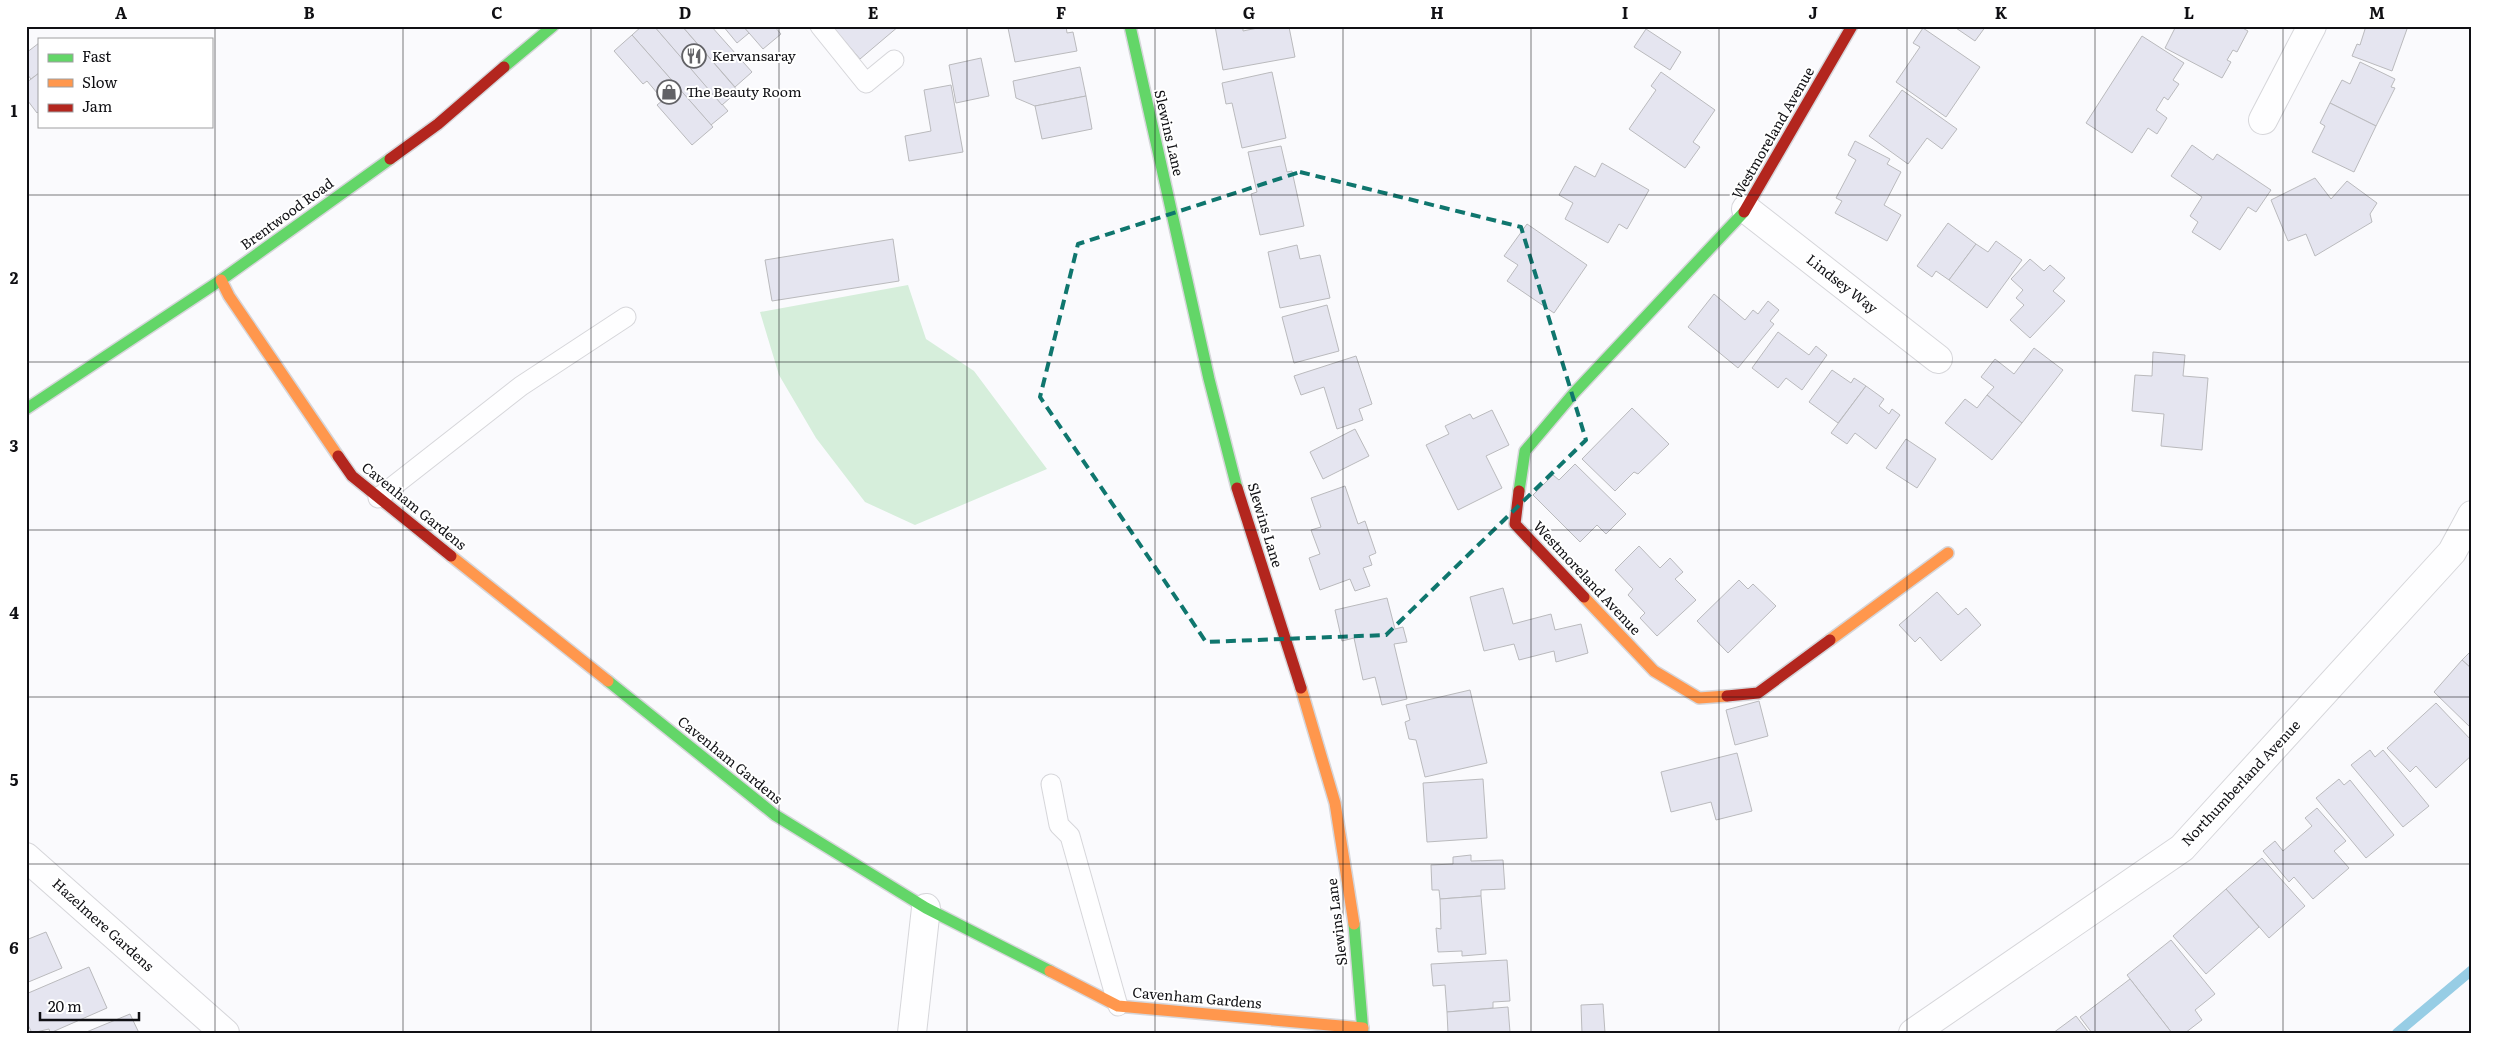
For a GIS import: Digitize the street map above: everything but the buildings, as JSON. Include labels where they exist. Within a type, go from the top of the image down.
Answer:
[{"type":"street","name":"Slewins Lane","points":[[1130,26],[1209,379],[1240,499],[1319,743],[1335,803],[1352,917],[1363,1030]]},
{"type":"street","name":"Westmoreland Avenue","points":[[1852,26],[1746,209],[1574,393],[1525,451],[1515,524],[1654,671],[1699,698],[1758,693],[1948,553]]},
{"type":"street","points":[[2263,120],[2312,26]]},
{"type":"street","name":"Brentwood Road","points":[[26,409],[221,280],[438,124],[547,28]]},
{"type":"street","name":"Lindsey Way","points":[[1746,209],[1938,359]]},
{"type":"street","name":"Cavenham Gardens","points":[[221,280],[229,296],[352,476],[775,815],[926,908],[1118,1006],[1363,1030]]},
{"type":"street","name":"Northumberland Avenue","points":[[1913,1033],[2182,848],[2452,552],[2472,515]]},
{"type":"street","name":"Hazelmere Gardens","points":[[26,857],[225,1033]]},
{"type":"street","points":[[912,1033],[926,908]]},
{"type":"lane","points":[[820,26],[866,83],[894,60]]},
{"type":"lane","points":[[378,498],[521,386],[626,317]]},
{"type":"lane","points":[[1052,784],[1059,825],[1070,836],[1118,1006]]},
{"type":"highlighted area","points":[[1300,172],[1521,227],[1586,440],[1386,635],[1206,642],[1040,397],[1078,244]]},
{"type":"green space","points":[[908,285],[926,339],[974,371],[1047,469],[915,525],[865,502],[816,438],[779,375],[760,312]]},
{"type":"waterway","points":[[2397,1033],[2472,970]]},
{"type":"traffic: fast","points":[[504,67],[553,26]]},
{"type":"traffic: fast","points":[[1130,26],[1209,379],[1237,488]]},
{"type":"traffic: fast","points":[[26,409],[221,280],[390,159]]},
{"type":"traffic: fast","points":[[1519,491],[1525,451],[1574,393],[1744,212]]},
{"type":"traffic: fast","points":[[608,681],[775,815],[926,908],[1050,971]]},
{"type":"traffic: fast","points":[[1354,924],[1363,1033]]},
{"type":"traffic: slow","points":[[221,280],[229,296],[338,456]]},
{"type":"traffic: slow","points":[[1830,640],[1948,553]]},
{"type":"traffic: slow","points":[[451,556],[608,681]]},
{"type":"traffic: slow","points":[[1584,597],[1654,671],[1699,698],[1727,696]]},
{"type":"traffic: slow","points":[[1301,688],[1335,803],[1354,924]]},
{"type":"traffic: slow","points":[[1050,971],[1118,1006],[1363,1028]]},
{"type":"traffic: jam","points":[[1744,212],[1852,26]]},
{"type":"traffic: jam","points":[[390,159],[438,124],[504,67]]},
{"type":"traffic: jam","points":[[338,456],[352,476],[451,556]]},
{"type":"traffic: jam","points":[[1237,488],[1301,688]]},
{"type":"traffic: jam","points":[[1519,491],[1515,524],[1584,597]]},
{"type":"traffic: jam","points":[[1727,696],[1758,693],[1830,640]]},
{"type":"place","name":"Kervansaray","points":[[694,56]]},
{"type":"place","name":"The Beauty Room","points":[[669,92]]}]
